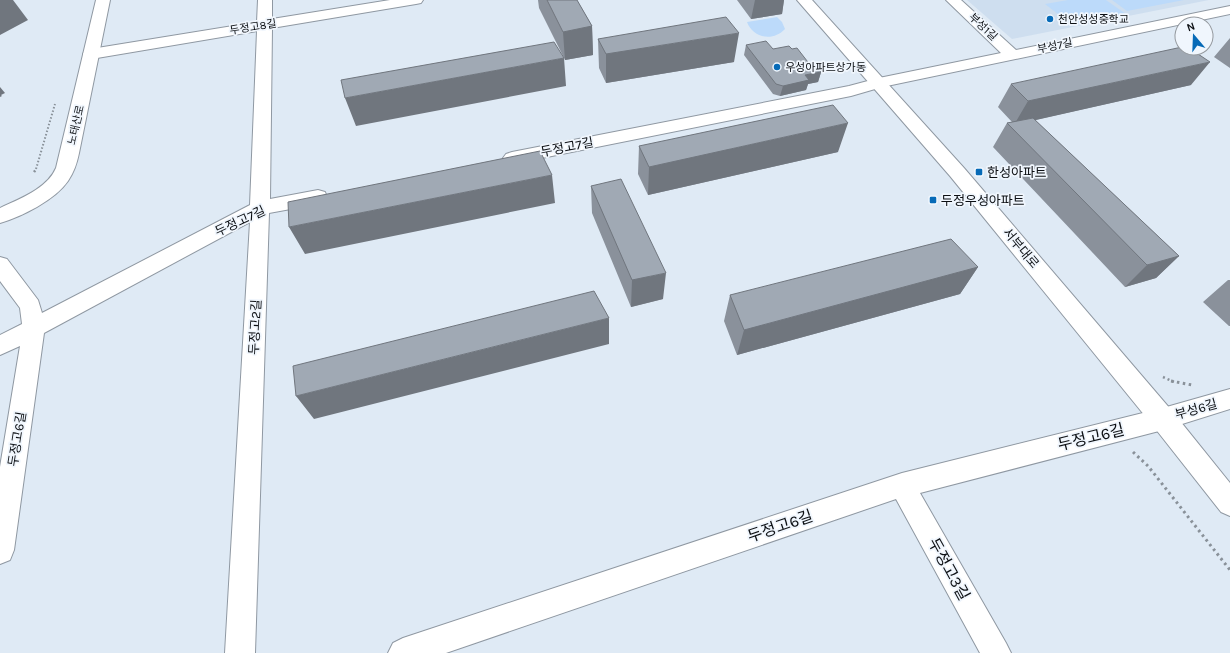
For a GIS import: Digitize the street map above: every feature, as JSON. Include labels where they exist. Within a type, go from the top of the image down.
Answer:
[{"type":"street","name":"노태산로","points":[[0,216],[51,188],[59,180],[66,166],[103,0]]},
{"type":"street","name":"두정고2길","points":[[240,653],[260,208],[265,0]]},
{"type":"street","name":"두정고8길","points":[[91,54],[416,0]]},
{"type":"street","name":"서부대로","points":[[804,0],[962,178],[1163,419],[1230,503]]},
{"type":"street","name":"부성1길","points":[[953,0],[1013,55]]},
{"type":"street","name":"부성7길","points":[[879,83],[1230,10]]},
{"type":"street","name":"두정고7길","points":[[493,162],[851,91],[879,83]]},
{"type":"street","name":"두정고7길","points":[[0,346],[260,208],[338,193]]},
{"type":"street","name":"두정고6길","points":[[0,265],[30,306],[34,327],[0,550]]},
{"type":"street","name":"부성6길","points":[[1163,419],[1224,402]]},
{"type":"street","name":"두정고6길","points":[[402,653],[902,485],[1163,419]]},
{"type":"street","name":"두정고3길","points":[[902,485],[996,653]]},
{"type":"path","points":[[34,173],[37,168],[56,99]]},
{"type":"path","points":[[1158,374],[1172,382],[1200,386],[1224,402]]},
{"type":"path","points":[[1148,466],[1230,570]]},
{"type":"shaded area","name":"천안성성중학교","points":[[967,0],[1209,0],[1012,39]]},
{"type":"shaded area","points":[[1068,0],[1106,0],[1126,14],[1072,25],[1045,4]]},
{"type":"shaded area","points":[[1112,0],[1184,0],[1127,11]]},
{"type":"shaded area","points":[[777,17],[782,22],[785,29],[775,36],[769,37],[758,35],[747,22]]},
{"type":"building","points":[[547,0],[577,0],[592,26],[563,32]]},
{"type":"building","points":[[726,17],[739,33],[606,54],[598,39]]},
{"type":"building","points":[[766,41],[773,49],[789,46],[792,49],[797,48],[811,66],[818,64],[822,69],[821,72],[805,75],[809,80],[783,86],[776,84],[746,45]]},
{"type":"building","points":[[554,42],[564,58],[345,98],[341,80]]},
{"type":"building","points":[[1174,49],[1174,56],[1201,56],[1210,62],[1028,101],[1011,84]]},
{"type":"building","points":[[833,105],[848,123],[649,167],[639,146]]},
{"type":"building","points":[[1033,118],[1179,256],[1147,265],[1007,123]]},
{"type":"building","points":[[540,151],[552,175],[289,227],[288,202]]},
{"type":"building","points":[[621,179],[666,273],[632,280],[591,186]]},
{"type":"building","points":[[951,239],[978,267],[744,330],[730,295]]},
{"type":"building","points":[[594,291],[609,318],[296,396],[293,366]]},
{"type":"place","name":"천안성성중학교","points":[[1050,19]]},
{"type":"place","name":"우성아파트상가동","points":[[777,67]]},
{"type":"place","name":"한성아파트","points":[[979,172]]},
{"type":"place","name":"두정우성아파트","points":[[933,200]]}]
